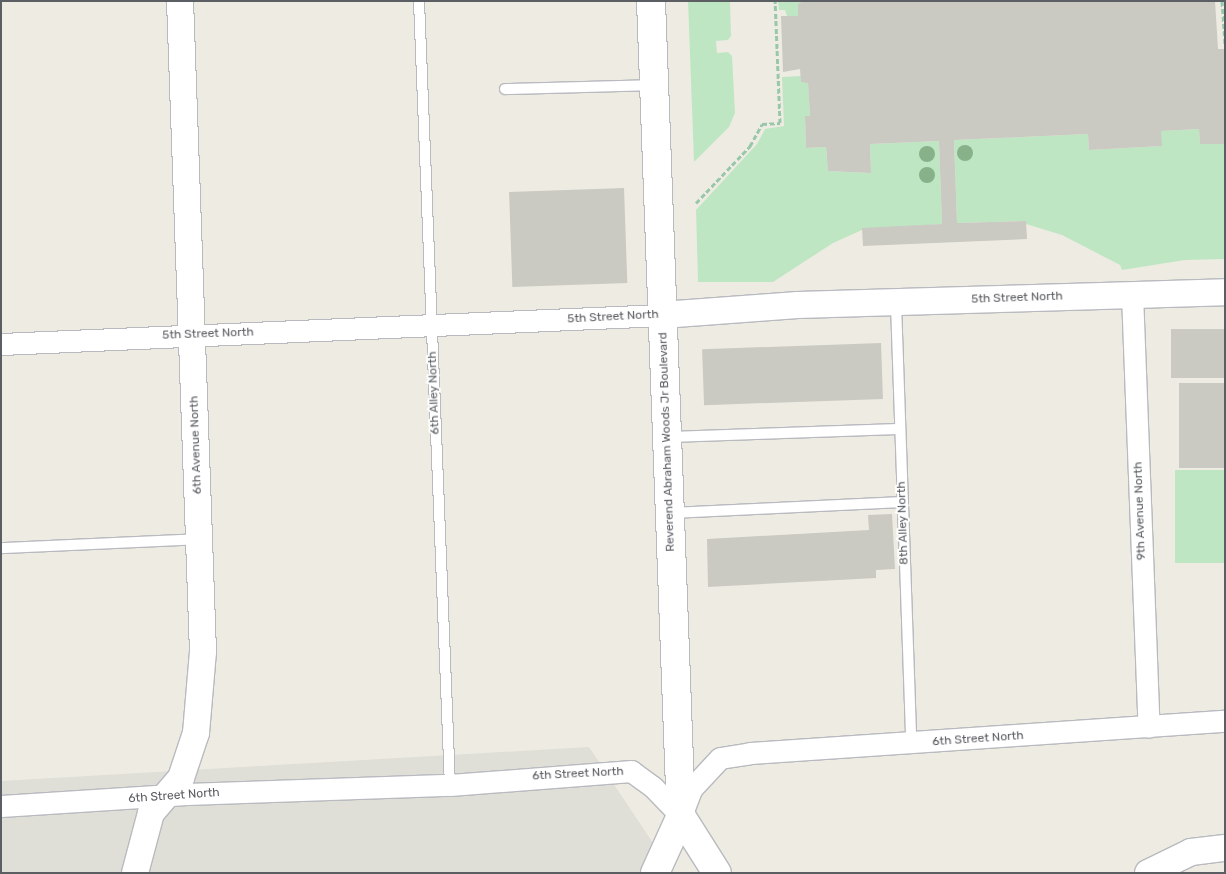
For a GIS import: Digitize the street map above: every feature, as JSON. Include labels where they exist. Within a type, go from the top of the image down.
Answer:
[{"type":"main road","name":"Reverend Abraham Woods Jr Boulevard","points":[[651,1],[681,816]]},
{"type":"main road","points":[[655,873],[681,816]]},
{"type":"main road","points":[[681,816],[717,873]]},
{"type":"street","name":"6th Avenue North","points":[[135,873],[151,813],[181,778],[196,733],[203,652],[180,1]]},
{"type":"street","name":"5th Street North","points":[[1,344],[192,334],[432,327],[896,303],[1225,292]]},
{"type":"street","name":"9th Avenue North","points":[[1132,294],[1149,727]]},
{"type":"street","name":"6th Street North","points":[[1,806],[166,796],[450,784],[632,771],[654,787],[681,816],[692,788],[720,758],[750,753],[911,744],[1225,721]]},
{"type":"street","points":[[1148,873],[1191,852],[1225,848]]},
{"type":"lane","name":"6th Alley North","points":[[420,1],[450,784]]},
{"type":"lane","points":[[505,90],[654,85]]},
{"type":"lane","name":"8th Alley North","points":[[896,303],[911,744]]},
{"type":"lane","points":[[667,438],[900,429]]},
{"type":"lane","points":[[670,513],[903,502]]},
{"type":"lane","points":[[2,548],[199,539]]},
{"type":"path","points":[[696,203],[750,146],[762,124],[780,123],[775,1]]},
{"type":"path","points":[[1222,1],[1225,44]]},
{"type":"path","points":[[777,44],[782,44]]},
{"type":"shaded area","points":[[589,747],[673,873],[1,873],[1,781]]},
{"type":"green space","points":[[688,1],[730,1],[731,36],[728,40],[716,41],[717,53],[728,52],[732,56],[735,113],[729,127],[694,162]]},
{"type":"green space","points":[[778,1],[804,1],[805,3],[798,4],[798,16],[787,16],[785,10],[779,10]]},
{"type":"green space","points":[[801,76],[808,83],[810,116],[805,116],[806,148],[826,147],[828,171],[871,173],[870,144],[939,141],[942,224],[862,230],[833,243],[773,282],[698,282],[696,210],[757,144],[765,129],[784,126],[782,77]]},
{"type":"green space","points":[[1199,129],[1200,144],[1225,144],[1225,259],[1185,260],[1122,270],[1120,265],[1062,235],[1026,224],[1026,221],[957,223],[954,140],[1088,134],[1089,150],[1161,146],[1161,131]]},
{"type":"green space","points":[[1175,470],[1225,470],[1225,563],[1175,563]]},
{"type":"building","points":[[804,1],[1215,1],[1218,49],[1225,49],[1225,144],[1200,144],[1199,129],[1161,131],[1162,146],[1089,150],[1088,134],[954,140],[957,223],[1026,221],[1027,239],[863,246],[862,228],[942,224],[939,141],[870,144],[871,173],[828,171],[826,147],[806,148],[805,116],[810,116],[808,83],[801,82],[800,69],[783,72],[781,16],[798,16],[798,4]]},
{"type":"building","points":[[624,188],[627,283],[512,287],[509,192]]},
{"type":"building","points":[[1171,329],[1225,329],[1225,378],[1171,378]]},
{"type":"building","points":[[881,343],[883,399],[704,405],[702,349]]},
{"type":"building","points":[[1179,383],[1225,383],[1225,468],[1179,468]]},
{"type":"building","points":[[892,514],[895,569],[876,570],[876,578],[708,587],[707,539],[869,530],[868,515]]}]
